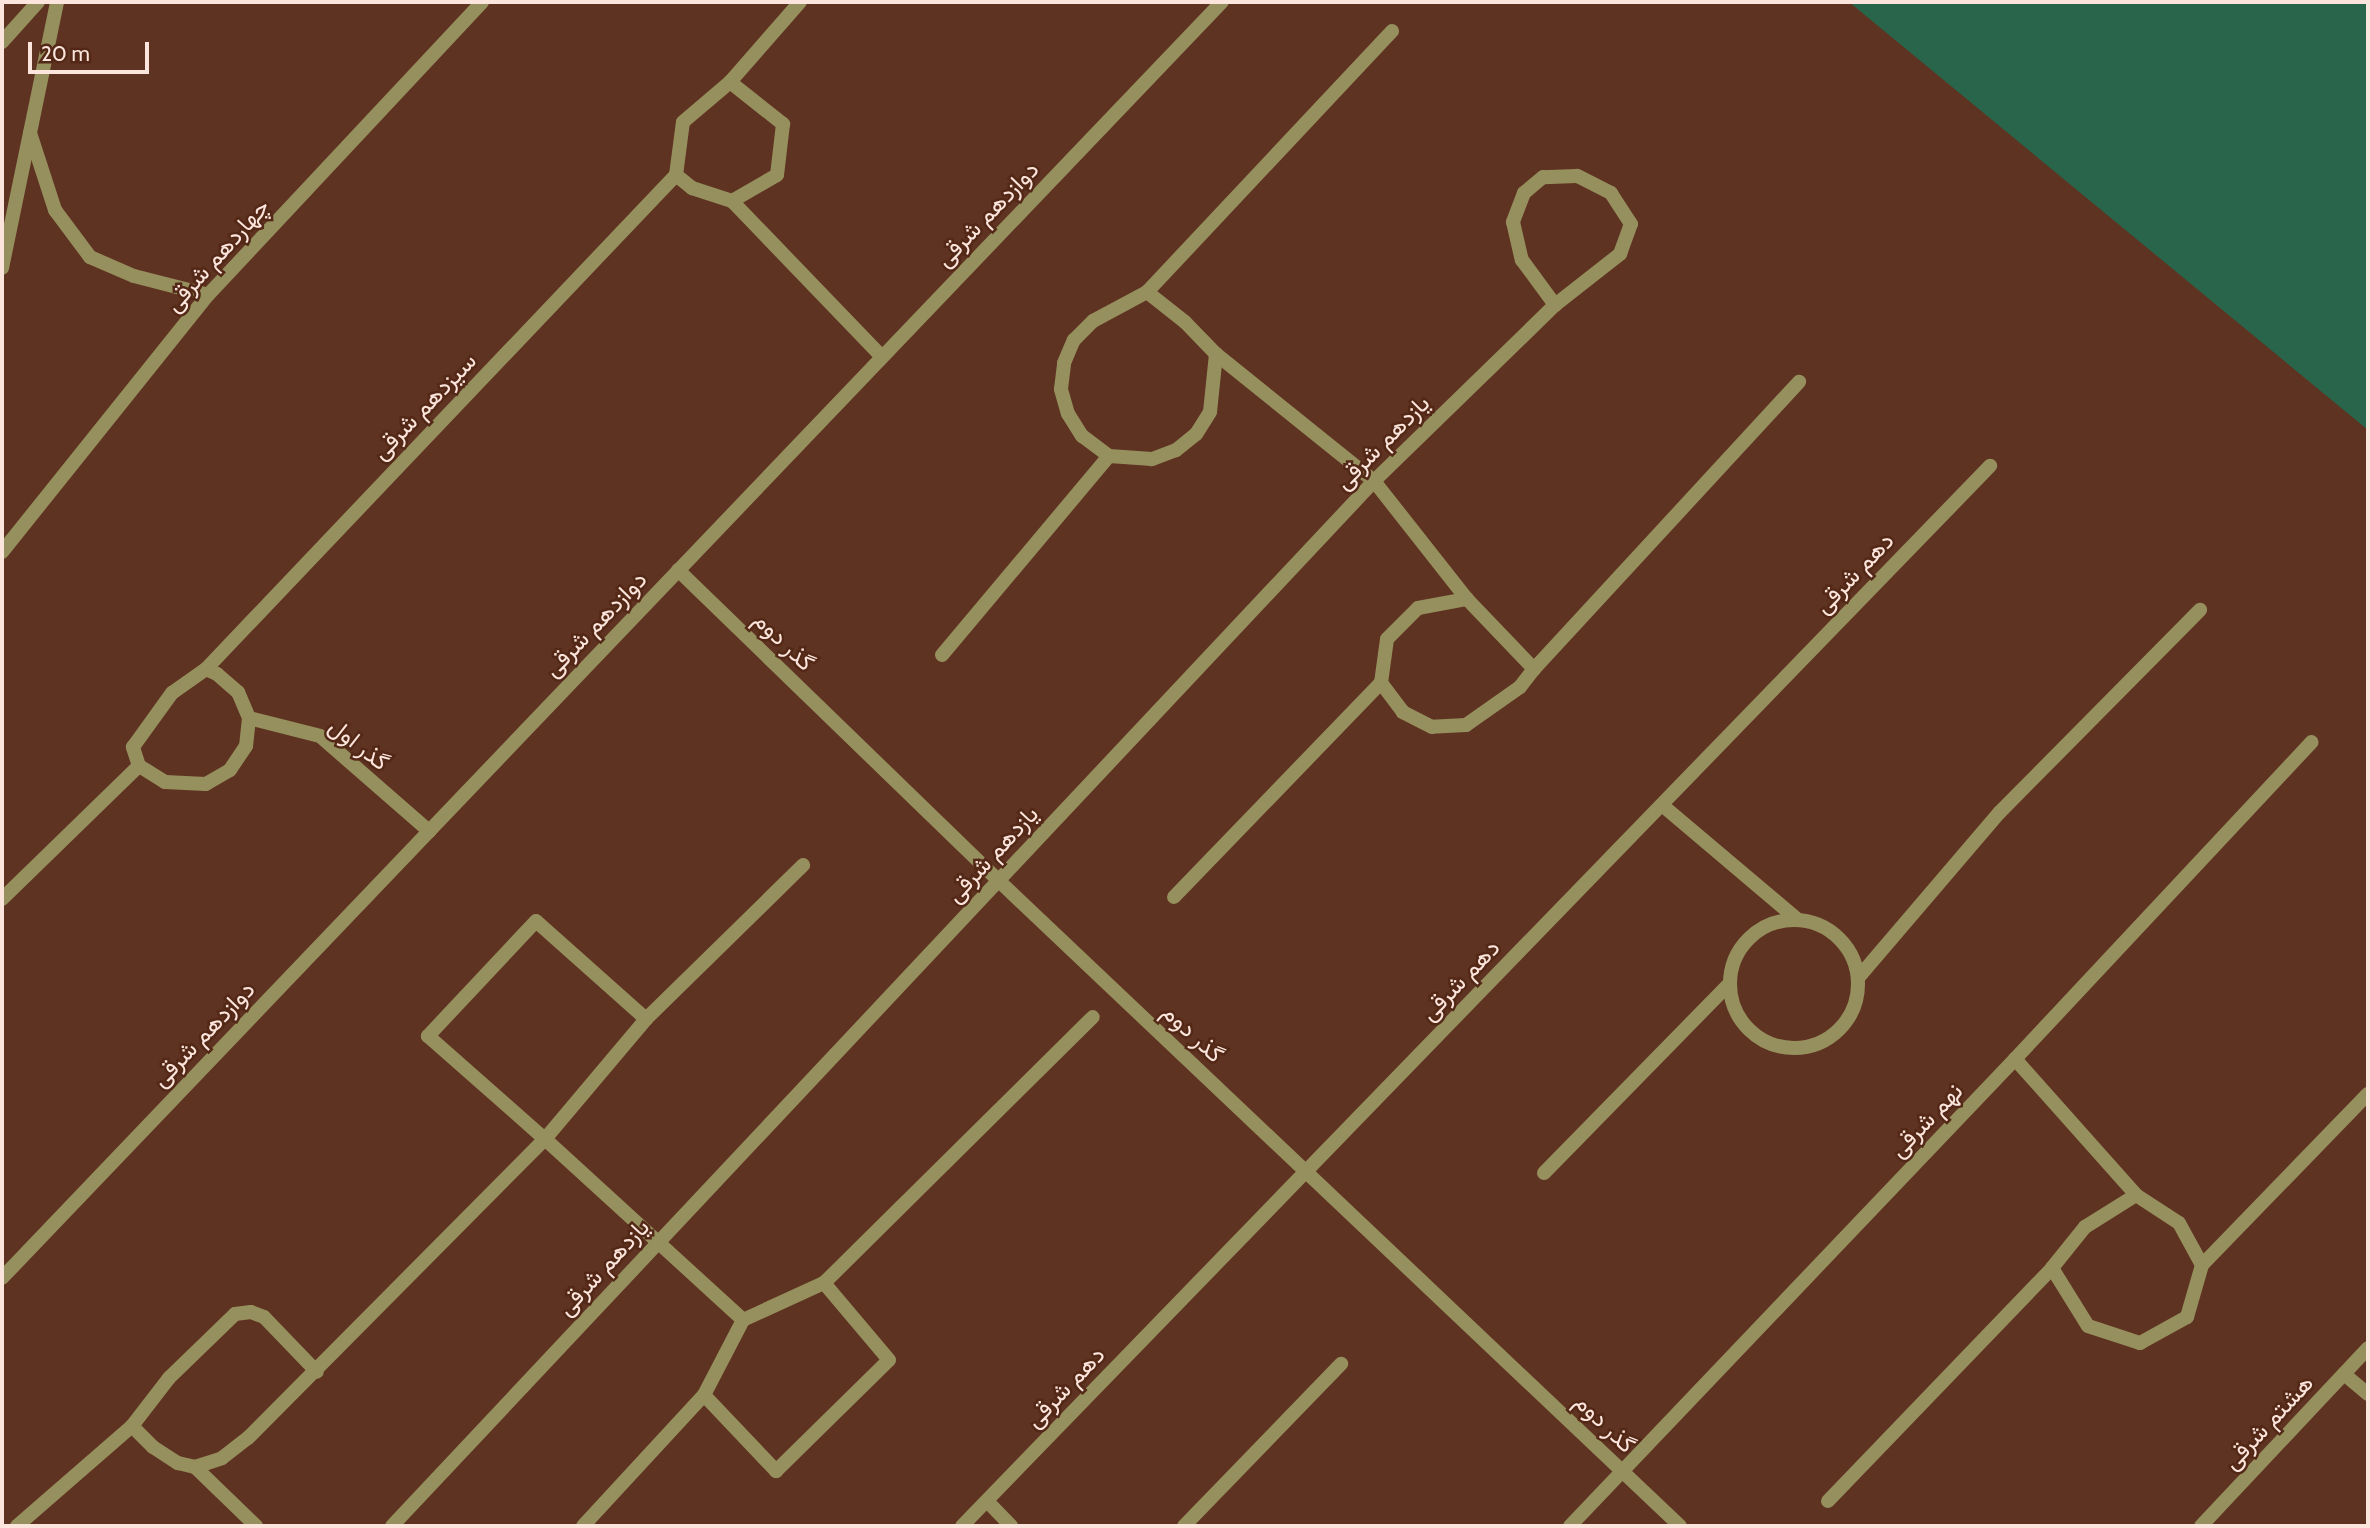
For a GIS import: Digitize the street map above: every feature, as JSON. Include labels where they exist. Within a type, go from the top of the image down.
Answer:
[{"type":"street","points":[[2,42],[38,2]]},
{"type":"street","points":[[2,268],[57,2]]},
{"type":"street","name":"چهاردهم شرقی","points":[[2,552],[208,295],[482,2]]},
{"type":"street","points":[[800,2],[730,82],[683,122],[676,174],[692,188],[733,201],[882,357]]},
{"type":"street","name":"دوازدهم شرقی","points":[[2,1278],[1222,2]]},
{"type":"street","points":[[1216,355],[1210,412],[1196,434],[1176,450],[1152,459],[1109,456],[1082,436],[1068,414],[1061,389],[1064,363],[1074,340],[1093,321],[1147,292],[1392,31]]},
{"type":"street","points":[[730,82],[783,124],[777,175],[733,201]]},
{"type":"street","points":[[30,133],[55,210],[90,257],[134,276],[208,295]]},
{"type":"street","name":"سیزدهم شرقی","points":[[206,669],[676,174]]},
{"type":"street","name":"یازدهم شرقی","points":[[391,1526],[1374,481],[1555,305],[1620,254],[1631,224],[1611,193],[1577,176],[1543,177],[1524,193],[1513,222],[1522,260],[1555,305]]},
{"type":"street","points":[[1147,292],[1185,322],[1216,355],[1374,481],[1467,599],[1534,669]]},
{"type":"street","points":[[1381,683],[1403,712],[1433,727],[1466,725],[1520,687],[1800,383]]},
{"type":"street","points":[[942,655],[1109,456]]},
{"type":"street","name":"دهم شرقی","points":[[962,1526],[1990,466]]},
{"type":"street","name":"گذر دوم","points":[[678,570],[999,881],[1680,1526]]},
{"type":"street","points":[[1174,897],[1381,683],[1387,639],[1418,608],[1467,599]]},
{"type":"street","points":[[1858,978],[1999,813],[2200,610]]},
{"type":"street","points":[[206,669],[217,674],[238,692],[249,718],[246,746],[230,770],[206,785],[165,782],[139,766],[133,747],[172,693],[206,669]]},
{"type":"street","name":"گذر اول","points":[[249,718],[320,736],[429,831]]},
{"type":"street","name":"نهم شرقی","points":[[1570,1526],[2015,1059],[2312,742]]},
{"type":"street","points":[[2,899],[139,766]]},
{"type":"street","points":[[1662,804],[1798,920]]},
{"type":"street","points":[[132,1426],[153,1447],[178,1464],[195,1467],[231,1452],[317,1371],[545,1139],[646,1019],[803,865]]},
{"type":"street","points":[[1798,920],[1815,923],[1831,932],[1849,953],[1858,978],[1857,999],[1849,1018],[1835,1034],[1817,1045],[1797,1049],[1776,1047],[1758,1038],[1742,1023],[1733,1005],[1729,984],[1732,964],[1743,945],[1758,931],[1777,922],[1798,920]]},
{"type":"street","points":[[646,1019],[536,921],[428,1036],[743,1320]]},
{"type":"street","points":[[1544,1173],[1729,984]]},
{"type":"street","points":[[583,1526],[704,1395],[743,1320],[824,1283],[1093,1017]]},
{"type":"street","points":[[2015,1059],[2136,1195],[2179,1223],[2202,1265]]},
{"type":"street","points":[[2052,1268],[2088,1325],[2140,1343],[2187,1317],[2202,1265],[2368,1094]]},
{"type":"street","points":[[1828,1501],[2052,1268],[2085,1227],[2136,1195]]},
{"type":"street","points":[[704,1395],[776,1471],[889,1360],[824,1283]]},
{"type":"street","points":[[17,1526],[132,1426],[169,1378],[235,1314],[251,1312],[264,1317],[317,1371]]},
{"type":"street","name":"هشتم شرقی","points":[[2201,1526],[2368,1348]]},
{"type":"street","points":[[1184,1526],[1341,1364]]},
{"type":"street","points":[[2344,1374],[2368,1394]]},
{"type":"street","points":[[195,1467],[256,1526]]},
{"type":"street","points":[[987,1501],[1011,1526]]},
{"type":"green space","points":[[1849,2],[2368,2],[2368,430]]}]
